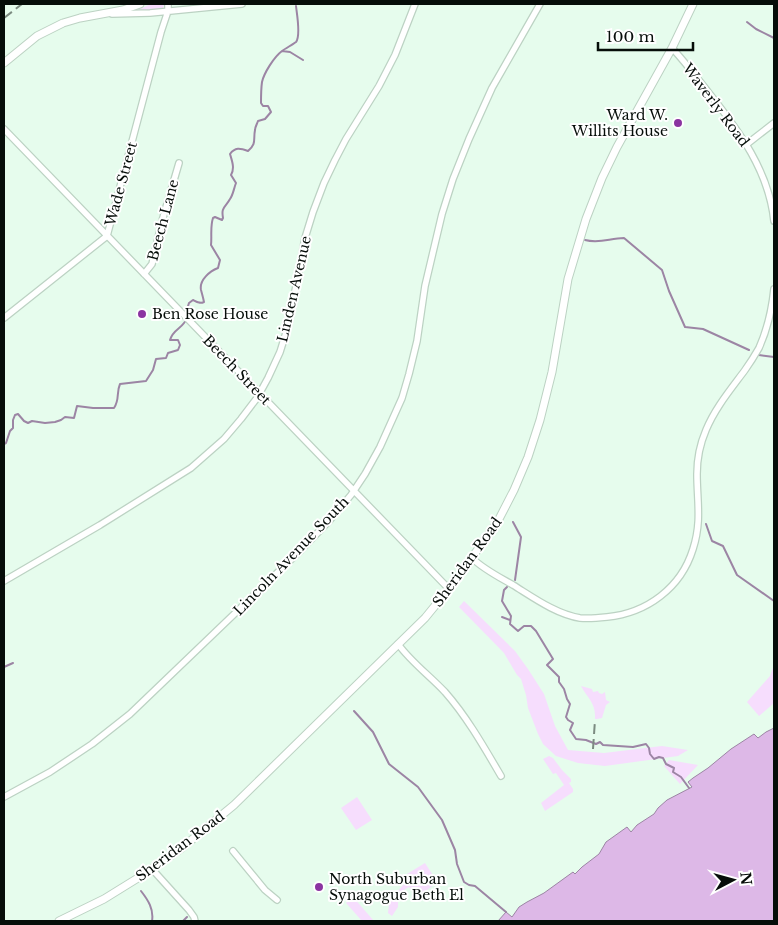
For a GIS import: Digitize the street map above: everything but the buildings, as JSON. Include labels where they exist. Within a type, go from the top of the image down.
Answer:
[{"type":"street","points":[[4,63],[37,36],[51,28],[80,18],[123,10],[140,4]]},
{"type":"street","name":"Wade Street","points":[[4,318],[107,236],[168,11],[168,4]]},
{"type":"street","points":[[98,15],[136,14],[242,4]]},
{"type":"street","name":"Linden Avenue","points":[[4,581],[100,525],[191,468],[224,439],[257,398],[280,352],[289,323],[305,238],[324,183],[346,139],[379,86],[395,54],[415,4]]},
{"type":"street","name":"Lincoln Avenue South","points":[[4,797],[50,772],[92,744],[130,714],[307,544],[330,520],[365,474],[391,425],[410,374],[425,286],[453,179],[492,88],[540,4]]},
{"type":"street","name":"Sheridan Road","points":[[59,921],[104,899],[152,869],[183,847],[234,805],[425,618],[449,589],[498,522],[528,457],[540,420],[552,372],[568,279],[586,218],[617,147],[672,48],[693,4]]},
{"type":"street","name":"Waverly Road","points":[[672,48],[723,110],[747,144],[761,171],[773,211],[774,221]]},
{"type":"street","points":[[747,144],[774,123]]},
{"type":"street","name":"Beech Street","points":[[4,129],[449,589]]},
{"type":"street","name":"Beech Lane","points":[[144,274],[152,264],[162,221],[179,164]]},
{"type":"street","points":[[472,558],[542,603],[560,612],[581,618],[599,618],[624,614],[650,604],[672,587],[683,571],[694,548],[698,530],[700,515],[697,466],[706,430],[717,408],[758,349],[765,333],[774,289]]},
{"type":"street","points":[[398,644],[445,692],[475,733],[501,776]]},
{"type":"street","points":[[233,851],[265,890],[277,900]]},
{"type":"street","points":[[152,869],[189,910],[196,921]]},
{"type":"shaded area","points":[[151,4],[164,4],[163,9],[135,11]]},
{"type":"shaded area","points":[[464,601],[515,651],[528,669],[544,694],[555,726],[568,750],[604,753],[662,746],[688,750],[678,756],[605,766],[578,763],[556,756],[543,744],[538,734],[528,708],[521,679],[504,653],[459,607]]},
{"type":"shaded area","points":[[774,665],[774,703],[759,716],[747,702],[770,676]]},
{"type":"shaded area","points":[[581,686],[592,689],[593,692],[598,691],[602,694],[605,692],[606,700],[610,702],[606,705],[602,718],[595,719],[593,705]]},
{"type":"shaded area","points":[[774,728],[774,921],[498,921],[506,912],[512,917],[519,907],[544,893],[573,872],[575,874],[599,854],[606,842],[627,827],[631,832],[637,825],[654,814],[667,800],[692,787],[688,782],[731,749],[754,734],[758,738]]},
{"type":"shaded area","points":[[549,756],[553,758],[571,779],[569,783],[573,792],[545,811],[541,803],[564,785],[556,773],[553,774],[543,759]]},
{"type":"shaded area","points":[[669,760],[698,765],[680,784],[664,766]]},
{"type":"shaded area","points":[[357,797],[372,820],[356,830],[341,808]]},
{"type":"shaded area","points":[[425,863],[436,880],[434,885],[424,892],[425,897],[417,898],[409,887],[404,890],[398,898],[398,907],[392,916],[388,913],[390,894],[396,893],[404,884],[402,877]]},
{"type":"shaded area","points":[[353,897],[374,921],[362,921],[346,903]]},
{"type":"waterway","points":[[282,51],[296,42],[297,39],[296,6]]},
{"type":"waterway","points":[[747,22],[774,38]]},
{"type":"waterway","points":[[4,444],[13,428],[15,415],[18,414],[28,423],[32,421],[45,423],[55,422],[65,417],[74,418],[77,406],[114,408],[120,384],[146,381],[153,370],[156,359],[166,358],[168,353],[178,350],[180,345],[178,340],[170,340],[171,337],[187,318],[191,310],[188,306],[189,303],[193,300],[200,303],[204,302],[201,290],[203,279],[218,268],[220,260],[211,245],[212,225],[213,218],[222,220],[223,210],[231,197],[236,183],[231,175],[233,167],[230,154],[236,149],[248,151],[251,148],[254,143],[255,129],[258,121],[265,119],[271,112],[268,106],[263,106],[261,103],[261,92],[263,78],[273,61],[282,51],[290,52],[303,60]]},
{"type":"waterway","points":[[585,240],[595,241],[624,238],[662,270],[685,327],[703,329],[749,350]]},
{"type":"waterway","points":[[759,355],[774,357]]},
{"type":"waterway","points":[[513,522],[521,537],[515,580]]},
{"type":"waterway","points":[[706,524],[712,541],[723,546],[737,575],[774,601]]},
{"type":"waterway","points":[[507,587],[504,590],[502,601],[511,616],[510,624],[518,631],[524,626],[531,626],[553,659],[547,665],[559,677],[559,682],[570,704],[566,717],[573,723],[570,730],[576,739],[596,744],[600,742],[603,745],[633,747],[646,744],[654,759],[663,758],[666,764],[674,768],[673,772],[681,777],[689,788]]},
{"type":"waterway","points":[[502,617],[510,620]]},
{"type":"waterway","points":[[4,667],[13,663]]},
{"type":"waterway","points":[[354,711],[373,732],[389,764],[418,787],[442,820],[455,850],[457,864],[464,882],[475,886],[506,912]]},
{"type":"waterway","points":[[141,891],[151,909],[152,921]]},
{"type":"waterway","points":[[183,921],[187,917]]},
{"type":"railway","points":[[4,18],[22,4]]},
{"type":"railway","points":[[593,749],[595,720]]},
{"type":"place","name":"Ward W. Willits House","points":[[678,123]]},
{"type":"place","name":"Ben Rose House","points":[[142,314]]},
{"type":"place","name":"North Suburban Synagogue Beth El","points":[[319,887]]}]
